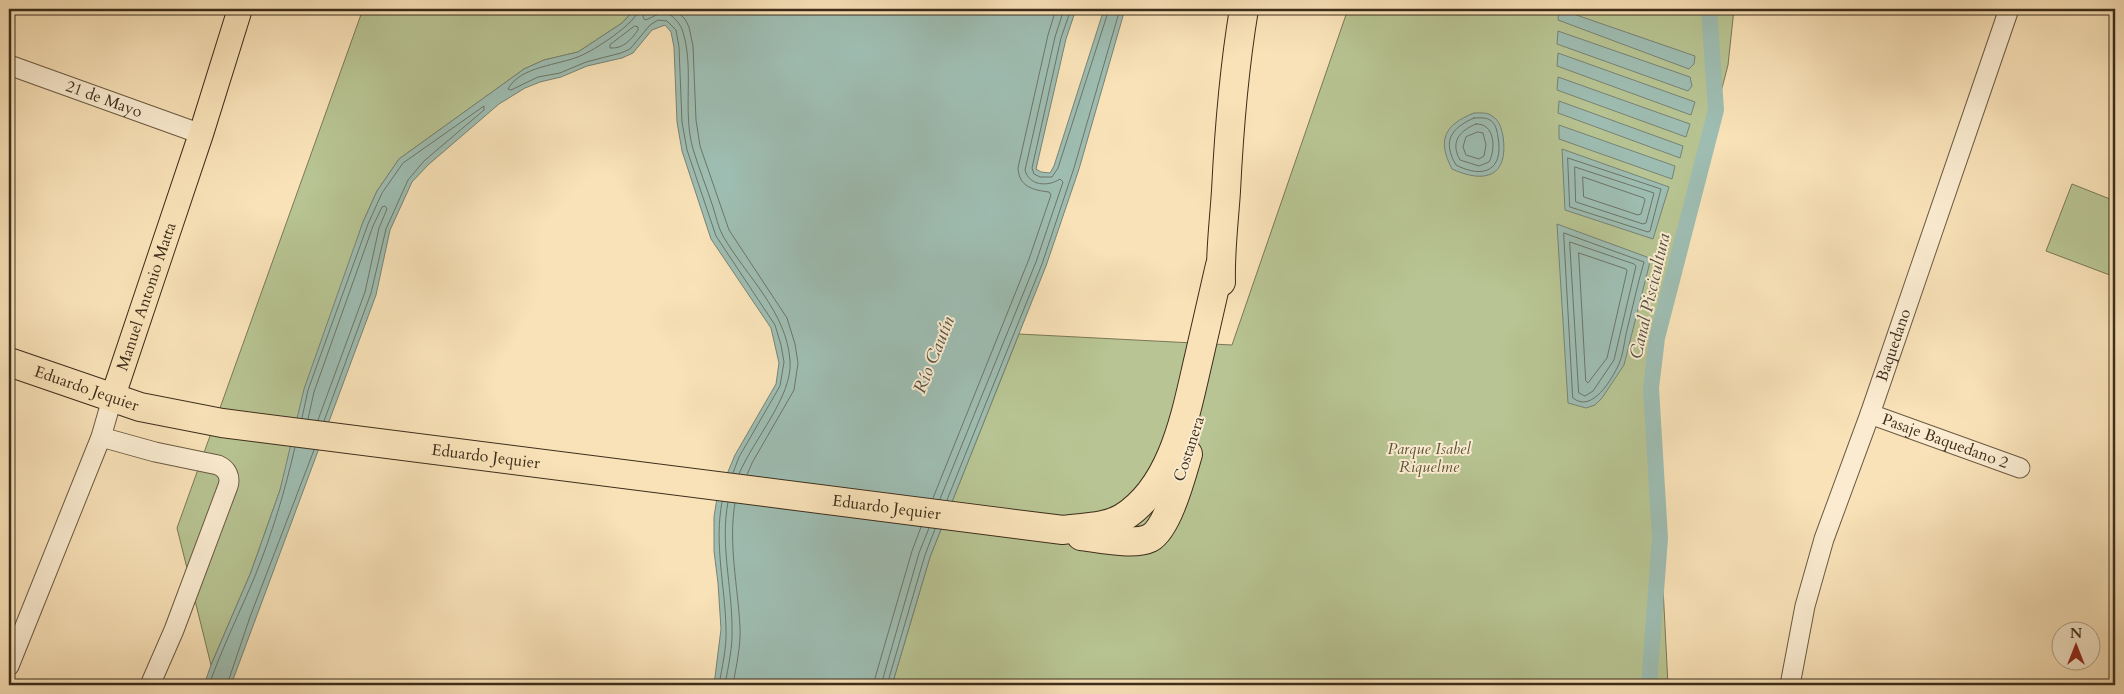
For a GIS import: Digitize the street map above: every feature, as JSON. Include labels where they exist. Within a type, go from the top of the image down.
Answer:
[{"type":"highway","name":"Costanera","points":[[969,518],[1063,530],[1075,535],[1128,541],[1149,538],[1159,531],[1169,513],[1203,406],[1220,336],[1220,265],[1232,107],[1244,9]]},
{"type":"highway","name":"Eduardo Jequier","points":[[9,362],[112,399],[148,409],[264,429],[969,518]]},
{"type":"main road","name":"Manuel Antonio Matta","points":[[112,399],[201,134],[240,9]]},
{"type":"street","name":"Baquedano","points":[[1790,685],[1798,639],[1824,539],[1870,414],[2009,9]]},
{"type":"street","name":"21 de Mayo","points":[[9,65],[201,134]]},
{"type":"street","name":"Manuel Antonio Matta","points":[[10,658],[101,436],[112,399]]},
{"type":"street","name":"Pasaje Baquedano 2","points":[[1870,414],[2020,468]]},
{"type":"street","points":[[101,436],[155,452],[218,465],[226,470],[229,478],[228,486],[181,612],[150,685]]},
{"type":"green space","points":[[363,9],[635,9],[622,23],[578,52],[544,60],[524,69],[399,159],[377,191],[363,222],[280,490],[251,572],[211,665],[177,528]]},
{"type":"green space","name":"Parque Isabel Riquelme","points":[[1348,9],[1734,9],[1728,65],[1649,369],[1656,451],[1668,685],[892,685],[930,557],[1019,334],[1232,345]]},
{"type":"green space","points":[[2072,184],[2115,201],[2115,277],[2046,251]]},
{"type":"water","name":"Río Cautín","points":[[635,9],[1076,9],[1066,39],[1036,169],[1041,172],[1050,173],[1054,166],[1104,9],[1125,9],[1079,169],[1046,266],[930,557],[892,685],[714,685],[721,629],[714,551],[714,517],[717,498],[735,455],[776,384],[779,363],[771,328],[711,239],[682,151],[677,122],[674,47],[671,32],[665,25],[652,30],[633,53],[540,82],[525,88],[499,104],[428,165],[412,182],[390,230],[376,295],[231,685],[204,685],[251,572],[280,490],[304,389],[363,222],[377,191],[399,159],[524,69],[544,60],[578,52],[622,23]]},
{"type":"water","points":[[1559,9],[1695,56],[1694,64],[1689,69],[1558,20]]},
{"type":"water","points":[[1558,31],[1690,77],[1692,86],[1688,91],[1557,44]]},
{"type":"water","points":[[1558,53],[1695,102],[1691,115],[1557,66]]},
{"type":"water","points":[[1558,77],[1690,124],[1686,137],[1557,90]]},
{"type":"water","points":[[1559,101],[1683,146],[1680,158],[1558,113]]},
{"type":"water","points":[[1474,113],[1486,113],[1495,118],[1500,125],[1503,136],[1504,150],[1502,161],[1492,173],[1484,176],[1464,174],[1452,169],[1445,150],[1444,142],[1450,128]]},
{"type":"water","points":[[1559,125],[1675,166],[1672,179],[1559,139]]},
{"type":"water","points":[[1562,149],[1669,187],[1653,239],[1565,210]]},
{"type":"water","points":[[1557,224],[1647,257],[1650,262],[1624,365],[1602,398],[1595,405],[1586,408],[1568,403]]},
{"type":"waterway","name":"Canal Piscicultura","points":[[1649,685],[1660,538],[1651,388],[1657,338],[1716,110],[1709,9]]}]
